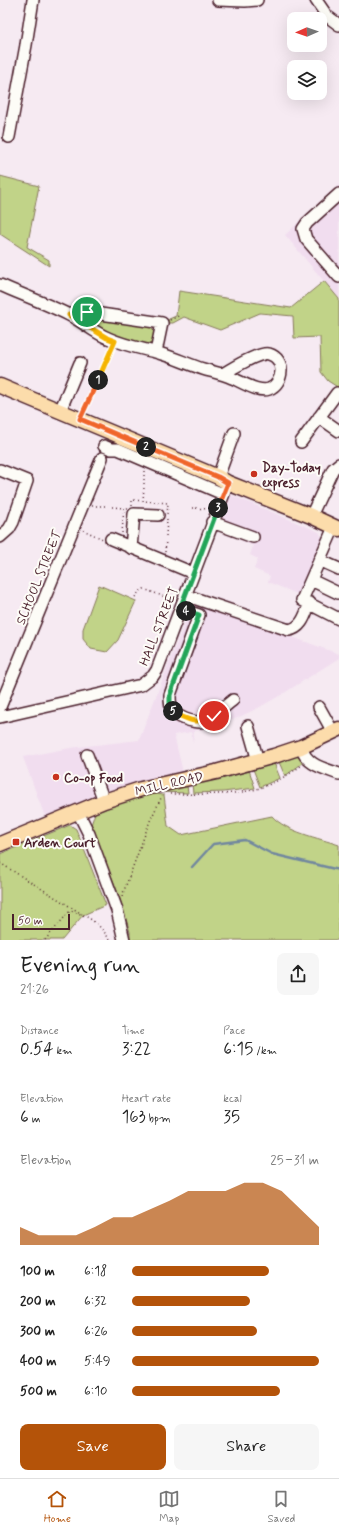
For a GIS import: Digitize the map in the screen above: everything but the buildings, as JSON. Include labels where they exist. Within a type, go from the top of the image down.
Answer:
[{"type":"main road","points":[[0,386],[80,419],[223,485],[311,516],[337,528]]},
{"type":"main road","name":"MILL ROAD","points":[[0,844],[104,801],[158,790],[258,761],[301,747],[336,730]]},
{"type":"street","points":[[8,137],[33,0]]},
{"type":"street","points":[[218,0],[257,0]]},
{"type":"street","points":[[316,0],[327,16],[339,25]]},
{"type":"street","points":[[338,272],[306,239],[304,229],[307,223],[339,194]]},
{"type":"street","points":[[0,285],[69,315],[107,338],[128,346],[156,352],[223,374],[257,388],[266,390],[273,387],[279,381],[282,371],[279,362],[268,353],[261,354],[223,374]]},
{"type":"street","points":[[69,315],[87,312],[162,323],[156,352]]},
{"type":"street","points":[[60,411],[80,363]]},
{"type":"street","points":[[301,442],[336,393]]},
{"type":"street","points":[[319,417],[339,431]]},
{"type":"street","name":"HALL STREET","points":[[0,717],[141,685],[157,670],[217,510],[234,433]]},
{"type":"street","points":[[104,446],[111,449],[118,449],[145,461],[223,485]]},
{"type":"street","name":"SCHOOL STREET","points":[[0,707],[102,458]]},
{"type":"street","points":[[311,516],[333,469],[339,463]]},
{"type":"street","points":[[0,470],[27,481],[11,526],[0,536],[0,544]]},
{"type":"street","points":[[131,548],[134,514],[158,515]]},
{"type":"street","points":[[212,522],[252,538]]},
{"type":"street","points":[[183,603],[289,630],[295,629],[302,622],[311,580],[319,560],[337,528]]},
{"type":"street","points":[[111,539],[193,573]]},
{"type":"street","points":[[319,560],[339,569]]},
{"type":"street","points":[[311,580],[338,593]]},
{"type":"street","points":[[306,602],[339,619]]},
{"type":"street","points":[[183,603],[199,615],[170,695],[170,704],[174,713],[189,720],[203,722],[214,716],[233,700]]},
{"type":"street","points":[[319,706],[336,730]]},
{"type":"street","points":[[248,726],[258,761]]},
{"type":"street","points":[[301,747],[303,755],[308,760],[322,768],[339,774]]},
{"type":"street","points":[[87,756],[104,801]]},
{"type":"street","points":[[78,812],[89,834],[117,910],[124,940]]},
{"type":"path","points":[[162,323],[166,323],[181,315]]},
{"type":"path","points":[[80,419],[115,341]]},
{"type":"path","points":[[144,484],[145,461]]},
{"type":"path","points":[[142,501],[144,488]]},
{"type":"path","points":[[82,506],[108,506]]},
{"type":"path","points":[[112,507],[124,508]]},
{"type":"path","points":[[192,508],[217,510]]},
{"type":"path","points":[[74,526],[104,539],[111,539]]},
{"type":"path","points":[[135,597],[144,589],[183,603]]},
{"type":"path","points":[[117,910],[150,821],[158,790],[213,794],[260,788],[283,778],[308,760]]},
{"type":"path","points":[[0,863],[94,920],[110,940]]},
{"type":"path","points":[[45,940],[70,911],[82,914]]},
{"type":"shaded area","points":[[339,185],[339,299],[285,235]]},
{"type":"shaded area","points":[[231,495],[319,532],[323,539],[300,595],[268,582],[270,576],[254,569],[258,559],[250,555],[253,546],[218,529]]},
{"type":"shaded area","points":[[193,601],[339,654],[339,658],[258,708],[235,719],[194,731],[193,742],[191,732],[174,735],[183,772],[107,791],[45,817],[23,757],[70,748],[139,740]]},
{"type":"green space","points":[[0,176],[39,186],[27,247],[49,260],[49,266],[0,234]]},
{"type":"green space","points":[[324,281],[339,299],[339,388],[328,381],[321,372],[320,337],[294,338],[293,316],[260,313],[220,330],[184,317],[173,323],[167,323],[169,319],[176,316],[179,291],[291,308]]},
{"type":"green space","points":[[87,315],[150,327],[155,337],[154,345],[137,345],[119,338],[87,320]]},
{"type":"green space","points":[[99,585],[136,601],[118,640],[107,652],[91,649],[83,639],[83,629]]},
{"type":"green space","points":[[295,756],[301,758],[304,762],[285,776],[279,762]]},
{"type":"green space","points":[[274,763],[280,778],[260,787],[253,769]]},
{"type":"green space","points":[[249,770],[255,788],[223,792],[193,793],[192,784]]},
{"type":"green space","points":[[187,785],[188,793],[158,792]]},
{"type":"green space","points":[[141,795],[164,795],[168,826],[181,835],[272,816],[278,822],[294,830],[339,845],[339,940],[130,940],[130,932],[118,893],[91,825],[95,813]]},
{"type":"green space","points":[[70,825],[76,829],[106,905],[83,915],[62,940],[0,940],[0,854]]},
{"type":"waterway","points":[[192,867],[213,844],[245,840],[272,854],[339,870]]},
{"type":"place","name":"Day-Today express","points":[[254,474]]},
{"type":"place","name":"Co-op Food","points":[[56,777]]},
{"type":"place","name":"Arden Court","points":[[16,842]]},
{"type":"route","points":[[87,312],[69,315],[107,338],[115,341],[80,419],[218,477],[228,483],[180,609],[199,615],[170,695],[170,704],[174,713],[189,720],[203,722],[214,716]]}]
